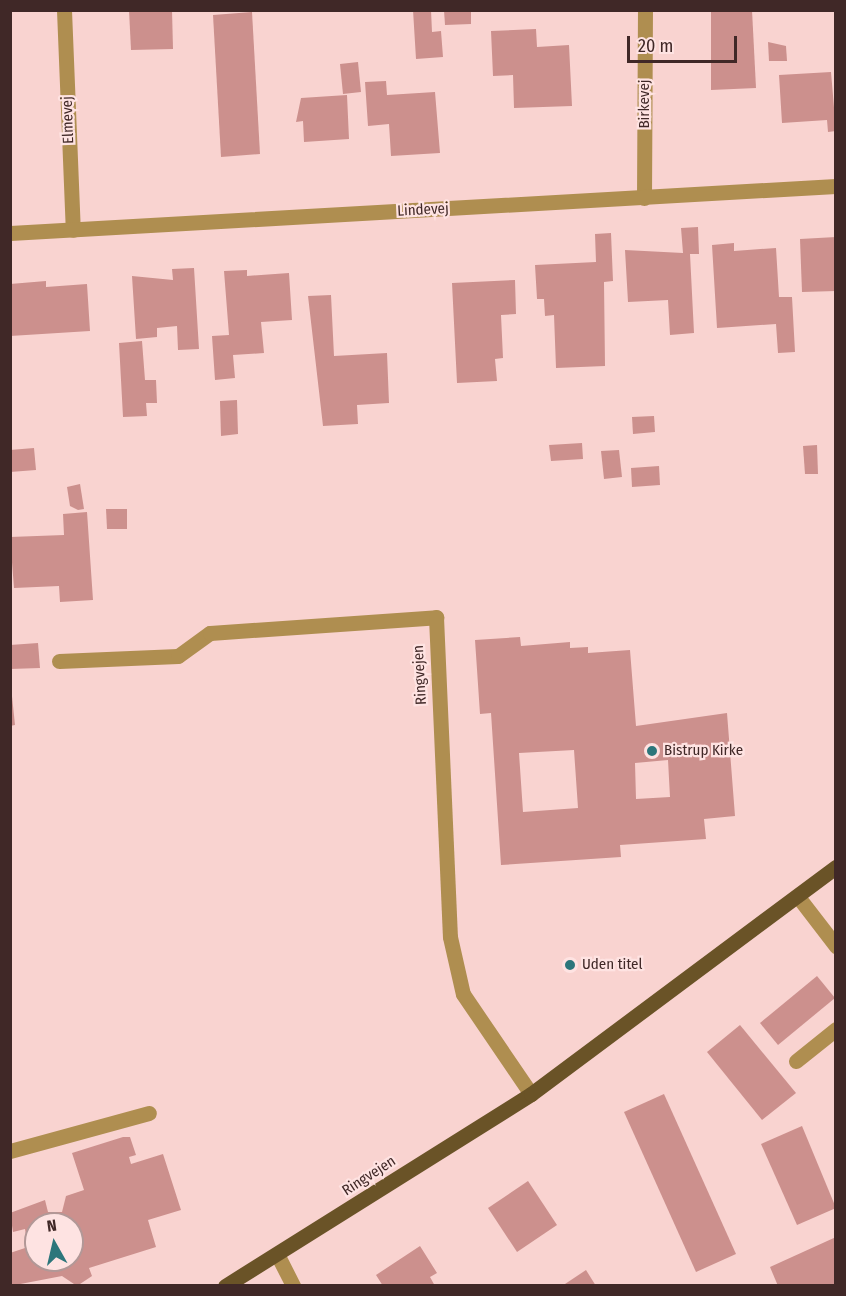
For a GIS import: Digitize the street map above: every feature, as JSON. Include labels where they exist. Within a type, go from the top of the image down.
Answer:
[{"type":"main road","name":"Ringvejen","points":[[225,1286],[278,1256],[531,1094],[799,898],[836,867]]},
{"type":"street","name":"Elmevej","points":[[64,10],[73,230]]},
{"type":"street","name":"Birkevej","points":[[644,198],[645,10]]},
{"type":"street","name":"Lindevej","points":[[10,233],[836,186]]},
{"type":"street","name":"Ringvejen","points":[[59,661],[178,656],[210,633],[436,617],[450,937],[463,994],[531,1094]]},
{"type":"street","points":[[799,898],[836,946]]},
{"type":"street","points":[[796,1060],[836,1029]]},
{"type":"street","points":[[10,1151],[149,1113]]},
{"type":"street","points":[[278,1256],[293,1286]]},
{"type":"building","points":[[129,10],[172,10],[173,49],[131,50]]},
{"type":"building","points":[[413,10],[431,10],[432,32],[441,31],[443,57],[416,59]]},
{"type":"building","points":[[444,10],[471,10],[471,24],[445,25]]},
{"type":"building","points":[[711,10],[752,10],[756,88],[711,90]]},
{"type":"building","points":[[252,12],[260,154],[221,157],[213,15]]},
{"type":"building","points":[[536,29],[537,47],[569,45],[572,106],[514,108],[513,75],[493,76],[491,31]]},
{"type":"building","points":[[768,42],[786,46],[787,61],[769,61]]},
{"type":"building","points":[[358,62],[361,92],[343,94],[340,64]]},
{"type":"building","points":[[831,72],[836,131],[828,132],[827,120],[782,123],[779,75]]},
{"type":"building","points":[[386,81],[387,95],[435,92],[440,153],[391,156],[389,124],[368,126],[365,82]]},
{"type":"building","points":[[347,95],[349,139],[304,142],[303,121],[296,122],[301,98]]},
{"type":"building","points":[[698,227],[699,254],[690,254],[694,333],[670,335],[668,300],[628,302],[625,250],[683,253],[681,228]]},
{"type":"building","points":[[611,233],[613,281],[604,282],[605,366],[556,368],[554,315],[545,316],[544,299],[537,299],[535,265],[596,262],[595,234]]},
{"type":"building","points":[[836,237],[836,291],[802,292],[800,239]]},
{"type":"building","points":[[734,243],[734,251],[776,248],[779,297],[792,297],[795,352],[778,353],[776,324],[717,328],[712,245]]},
{"type":"building","points":[[194,268],[199,349],[178,350],[177,326],[157,328],[157,337],[136,339],[132,276],[173,280],[172,269]]},
{"type":"building","points":[[247,270],[247,276],[289,273],[292,320],[261,322],[264,353],[233,355],[235,378],[215,380],[212,336],[229,335],[224,271]]},
{"type":"building","points":[[515,280],[516,314],[501,315],[503,358],[495,359],[497,381],[457,383],[452,283]]},
{"type":"building","points":[[46,281],[46,287],[87,284],[90,331],[10,336],[10,284]]},
{"type":"building","points":[[331,295],[334,356],[387,353],[389,403],[357,405],[358,424],[323,426],[308,296]]},
{"type":"building","points":[[142,341],[145,380],[156,380],[157,403],[146,403],[147,416],[123,417],[119,343]]},
{"type":"building","points":[[237,400],[238,434],[221,436],[220,401]]},
{"type":"building","points":[[654,416],[655,432],[633,434],[632,417]]},
{"type":"building","points":[[582,443],[583,459],[551,461],[549,445]]},
{"type":"building","points":[[817,445],[818,474],[805,474],[803,446]]},
{"type":"building","points":[[34,448],[36,470],[10,472],[10,450]]},
{"type":"building","points":[[619,450],[622,477],[604,479],[601,451]]},
{"type":"building","points":[[659,466],[660,485],[632,487],[631,468]]},
{"type":"building","points":[[80,484],[84,509],[78,510],[70,506],[67,487]]},
{"type":"building","points":[[106,509],[127,509],[127,529],[107,529]]},
{"type":"building","points":[[87,512],[93,600],[60,602],[59,586],[14,588],[10,537],[64,535],[63,514]]},
{"type":"building","name":"Bistrup Kirke","points":[[520,637],[521,646],[570,642],[570,648],[588,647],[588,653],[630,650],[636,726],[727,713],[735,816],[704,819],[706,839],[620,845],[621,857],[501,865],[491,713],[480,714],[475,640]],"holes":[[[574,750],[578,808],[523,812],[519,753]],[[668,760],[670,797],[636,799],[635,763]]]},
{"type":"building","points":[[38,643],[40,668],[10,669],[10,645]]},
{"type":"building","points":[[10,677],[15,725],[10,726]]},
{"type":"building","points":[[817,976],[835,998],[778,1045],[760,1023]]},
{"type":"building","points":[[740,1025],[796,1093],[762,1120],[707,1052]]},
{"type":"building","points":[[664,1094],[736,1254],[696,1272],[624,1112]]},
{"type":"building","points":[[802,1126],[836,1208],[797,1225],[761,1144]]},
{"type":"building","points":[[123,1137],[130,1137],[136,1155],[129,1157],[131,1164],[163,1154],[181,1210],[148,1220],[156,1247],[89,1268],[92,1276],[77,1286],[62,1276],[10,1286],[10,1253],[24,1248],[24,1272],[84,1272],[84,1212],[62,1212],[66,1196],[84,1190],[72,1153]]},
{"type":"building","points":[[528,1181],[557,1225],[517,1252],[488,1208]]},
{"type":"building","points":[[45,1200],[48,1212],[24,1212],[24,1229],[13,1232],[10,1213]]},
{"type":"building","points":[[836,1237],[836,1286],[778,1286],[770,1267]]},
{"type":"building","points":[[420,1246],[437,1273],[430,1277],[435,1286],[383,1286],[376,1275]]},
{"type":"building","points":[[586,1270],[596,1286],[562,1286]]},
{"type":"place","name":"Bistrup Kirke","points":[[652,751]]},
{"type":"place","name":"Uden titel","points":[[570,965]]}]
